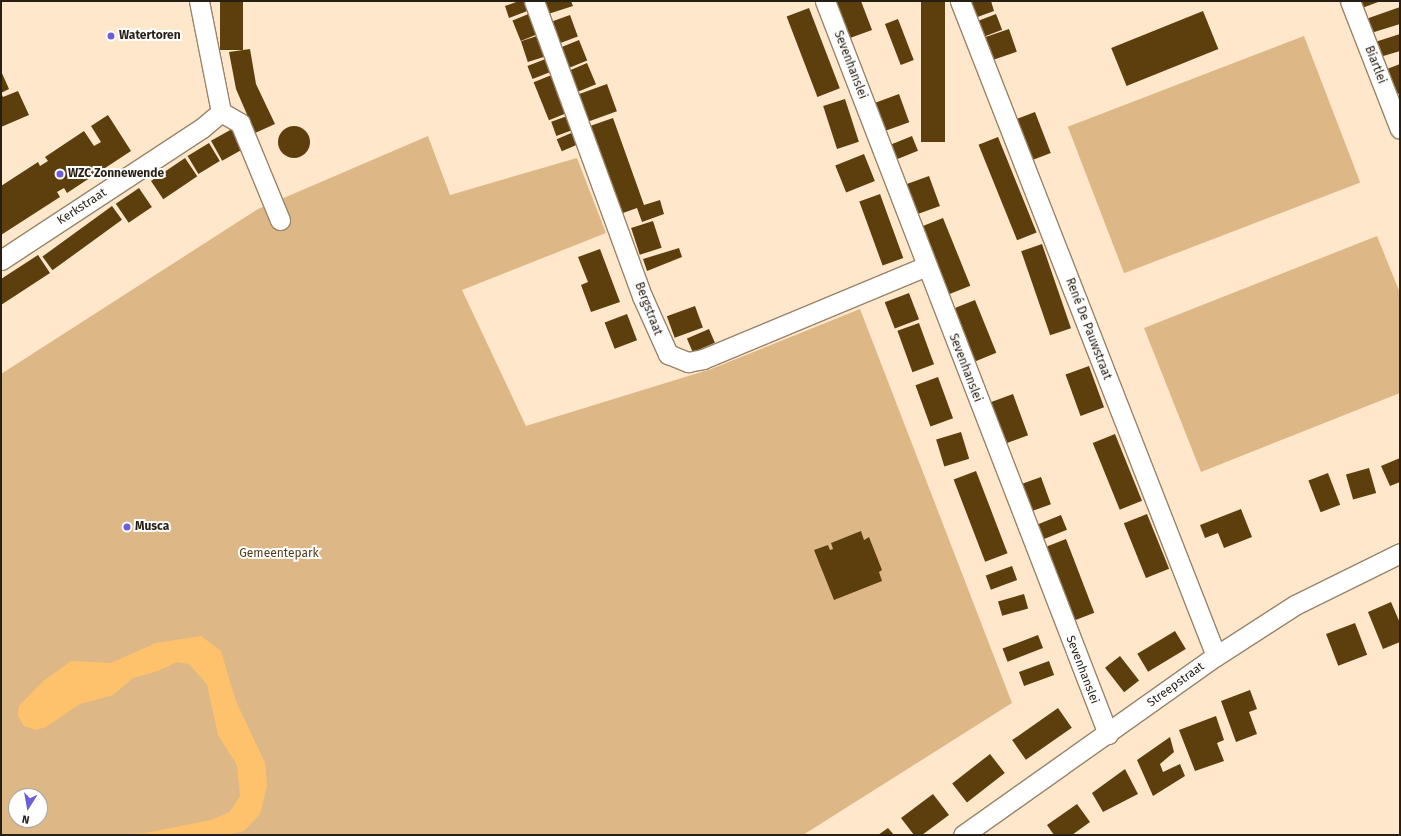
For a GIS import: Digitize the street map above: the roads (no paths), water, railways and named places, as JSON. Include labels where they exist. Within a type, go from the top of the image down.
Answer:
[{"type":"street","points":[[199,1],[221,112],[240,123],[280,220]]},
{"type":"street","name":"Bergstraat","points":[[534,1],[642,296],[662,345],[668,354],[688,362],[703,359],[926,266]]},
{"type":"street","name":"Sevenhanslei","points":[[825,1],[926,266],[1108,734]]},
{"type":"street","name":"René De Pauwstraat","points":[[960,1],[1216,656]]},
{"type":"street","name":"Biartlei","points":[[1350,1],[1400,129]]},
{"type":"street","name":"Kerkstraat","points":[[1,260],[195,132],[221,112]]},
{"type":"street","name":"Streepstraat","points":[[963,835],[1108,734],[1216,656],[1295,605],[1400,553]]},
{"type":"place","name":"Watertoren","points":[[111,36]]},
{"type":"place","name":"WZC Zonnewende","points":[[60,174]]},
{"type":"place","name":"Musca","points":[[127,527]]},
{"type":"park label","name":"Gemeentepark","points":[[279,554]]}]
